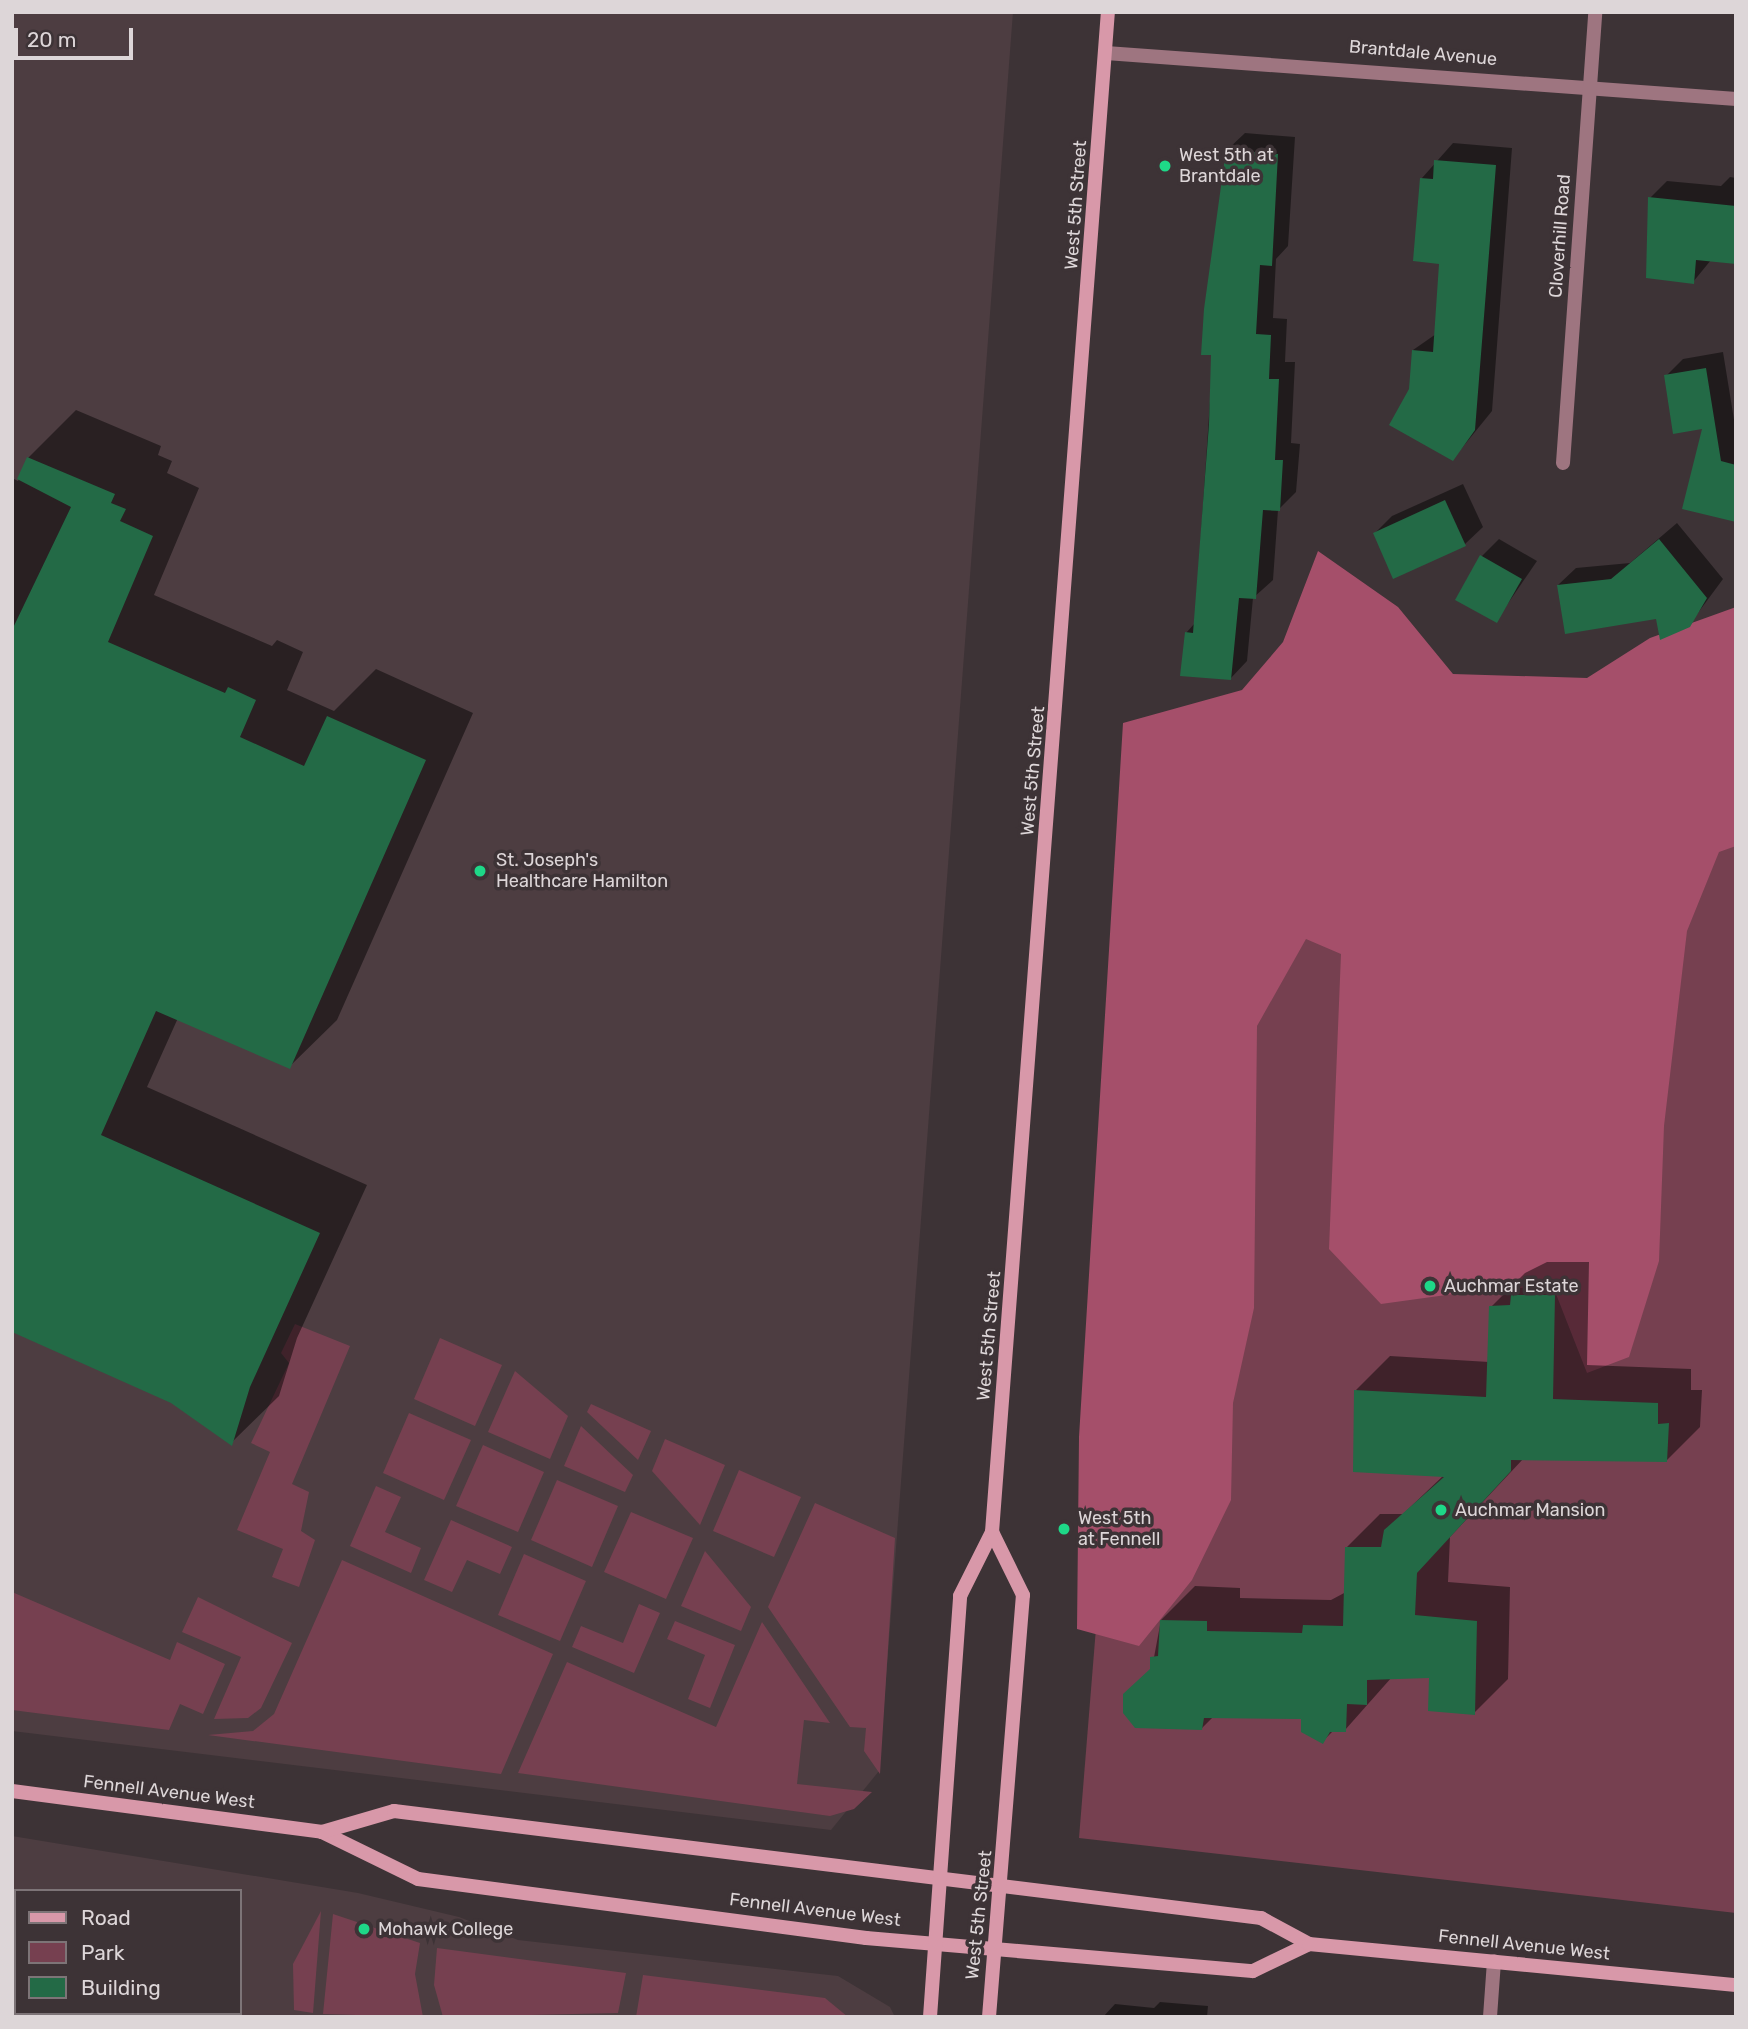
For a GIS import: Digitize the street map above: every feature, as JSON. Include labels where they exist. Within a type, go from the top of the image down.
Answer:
[{"type":"main road","name":"West 5th Street","points":[[930,2017],[937,1879],[960,1596],[992,1532],[1108,12]]},
{"type":"main road","name":"West 5th Street","points":[[989,2017],[1023,1595],[992,1532]]},
{"type":"main road","name":"Fennell Avenue West","points":[[12,1791],[322,1832],[418,1879],[866,1938],[1253,1971],[1309,1944]]},
{"type":"main road","name":"Fennell Avenue West","points":[[322,1832],[394,1811],[1261,1918],[1309,1944],[1736,1986]]},
{"type":"street","name":"Cloverhill Road","points":[[1563,463],[1595,12]]},
{"type":"street","name":"Brantdale Avenue","points":[[1106,53],[1590,86],[1736,99]]},
{"type":"street","points":[[1490,2017],[1494,1961]]},
{"type":"shaded area","name":"St. Joseph's Healthcare Hamilton","points":[[12,12],[1013,12],[879,1771],[831,1830],[12,1731]]},
{"type":"shaded area","points":[[1318,551],[1398,607],[1453,674],[1587,678],[1650,638],[1736,607],[1736,846],[1719,852],[1687,931],[1664,1126],[1659,1261],[1629,1357],[1587,1373],[1554,1289],[1504,1287],[1381,1304],[1329,1249],[1341,954],[1306,939],[1257,1026],[1254,1308],[1233,1403],[1231,1500],[1192,1580],[1139,1646],[1077,1629],[1079,1437],[1123,723],[1242,690],[1283,642]]},
{"type":"shaded area","name":"Mohawk College","points":[[12,1836],[358,1893],[459,1917],[518,1940],[838,1976],[890,2007],[895,2017],[12,2017]]},
{"type":"green space","name":"Auchmar Estate","points":[[1170,714],[1736,734],[1736,1913],[1079,1838]]},
{"type":"green space","points":[[295,1324],[350,1346],[292,1484],[309,1492],[301,1531],[315,1540],[299,1587],[272,1577],[283,1549],[237,1530],[270,1452],[251,1443],[289,1363],[281,1353]]},
{"type":"green space","points":[[440,1338],[502,1365],[475,1426],[414,1399]]},
{"type":"green space","points":[[515,1371],[568,1416],[550,1459],[488,1432]]},
{"type":"green space","points":[[591,1404],[651,1431],[638,1460],[587,1412]]},
{"type":"green space","points":[[409,1413],[471,1440],[444,1500],[383,1473]]},
{"type":"green space","points":[[581,1426],[633,1475],[625,1492],[564,1466]]},
{"type":"green space","points":[[665,1439],[725,1465],[700,1525],[652,1471]]},
{"type":"green space","points":[[483,1445],[544,1472],[518,1532],[456,1506]]},
{"type":"green space","points":[[739,1470],[801,1497],[774,1557],[713,1531]]},
{"type":"green space","points":[[557,1480],[618,1506],[592,1567],[531,1540]]},
{"type":"green space","points":[[376,1486],[401,1497],[385,1532],[421,1548],[411,1573],[350,1546]]},
{"type":"green space","points":[[815,1503],[895,1538],[880,1774],[864,1751],[866,1728],[850,1727],[768,1607]]},
{"type":"green space","points":[[631,1512],[693,1538],[666,1599],[604,1572]]},
{"type":"green space","points":[[451,1520],[512,1547],[500,1574],[467,1560],[452,1592],[424,1580]]},
{"type":"green space","points":[[705,1551],[751,1607],[741,1631],[681,1606]]},
{"type":"green space","points":[[524,1554],[586,1581],[560,1641],[498,1615]]},
{"type":"green space","points":[[342,1560],[553,1654],[501,1774],[208,1735],[253,1731],[274,1714]]},
{"type":"green space","points":[[12,1592],[170,1660],[177,1642],[225,1664],[203,1714],[180,1704],[169,1730],[12,1710]]},
{"type":"green space","points":[[198,1597],[292,1643],[261,1708],[248,1718],[214,1719],[241,1657],[182,1632]]},
{"type":"green space","points":[[639,1604],[660,1613],[634,1673],[572,1647],[581,1626],[623,1643]]},
{"type":"green space","points":[[675,1621],[735,1645],[710,1708],[688,1699],[705,1655],[667,1639]]},
{"type":"green space","points":[[762,1622],[830,1723],[804,1720],[797,1784],[872,1792],[854,1809],[830,1816],[518,1773],[567,1662],[716,1727]]},
{"type":"green space","points":[[321,1911],[313,2013],[294,2010],[293,1964]]},
{"type":"green space","points":[[333,1914],[420,1943],[415,1974],[423,2017],[323,2014]]},
{"type":"green space","points":[[437,1948],[626,1973],[618,2013],[443,2017],[434,1985]]},
{"type":"green space","points":[[643,1975],[825,1998],[848,2017],[636,2017]]},
{"type":"building","points":[[1226,150],[1278,154],[1272,266],[1260,265],[1256,334],[1271,335],[1269,379],[1279,379],[1275,460],[1283,460],[1280,511],[1263,510],[1256,599],[1239,598],[1231,680],[1180,676],[1185,632],[1193,633],[1209,424],[1211,355],[1201,355],[1204,309]]},
{"type":"building","points":[[1434,160],[1496,165],[1475,430],[1453,461],[1389,425],[1409,389],[1412,350],[1433,352],[1439,264],[1413,261],[1420,178],[1433,179]]},
{"type":"building","points":[[1648,197],[1736,206],[1736,264],[1696,260],[1694,284],[1646,278]]},
{"type":"building","points":[[1706,368],[1721,461],[1736,465],[1736,522],[1682,509],[1702,429],[1673,434],[1664,375]]},
{"type":"building","points":[[27,457],[115,494],[111,503],[126,509],[120,521],[153,536],[108,642],[225,693],[228,687],[256,700],[240,737],[304,766],[327,716],[426,760],[290,1069],[156,1011],[101,1135],[320,1233],[250,1387],[232,1446],[171,1403],[12,1332],[12,630],[71,507],[17,479]]},
{"type":"building","points":[[1445,500],[1466,546],[1393,579],[1373,533]]},
{"type":"building","points":[[1659,539],[1707,598],[1690,627],[1660,640],[1656,619],[1565,634],[1557,585],[1611,579]]},
{"type":"building","points":[[1480,555],[1522,579],[1497,623],[1455,600]]},
{"type":"building","name":"Auchmar Mansion","points":[[1511,1295],[1555,1295],[1553,1399],[1658,1403],[1658,1424],[1669,1423],[1667,1462],[1511,1460],[1511,1471],[1417,1573],[1415,1615],[1477,1621],[1475,1715],[1428,1711],[1429,1678],[1367,1680],[1367,1705],[1347,1704],[1346,1732],[1330,1732],[1323,1744],[1301,1732],[1301,1719],[1204,1718],[1202,1730],[1135,1728],[1123,1713],[1123,1694],[1150,1669],[1150,1657],[1158,1656],[1160,1620],[1207,1621],[1207,1631],[1302,1633],[1303,1625],[1343,1626],[1345,1547],[1381,1547],[1384,1530],[1444,1477],[1353,1472],[1354,1390],[1486,1397],[1489,1306],[1510,1305]]},
{"type":"place","name":"West 5th at Brantdale","points":[[1165,166]]},
{"type":"place","name":"St. Joseph's Healthcare Hamilton","points":[[480,871]]},
{"type":"place","name":"Auchmar Estate","points":[[1430,1286]]},
{"type":"place","name":"Auchmar Mansion","points":[[1441,1510]]},
{"type":"place","name":"West 5th at Fennell","points":[[1064,1529]]},
{"type":"place","name":"Mohawk College","points":[[364,1929]]}]
